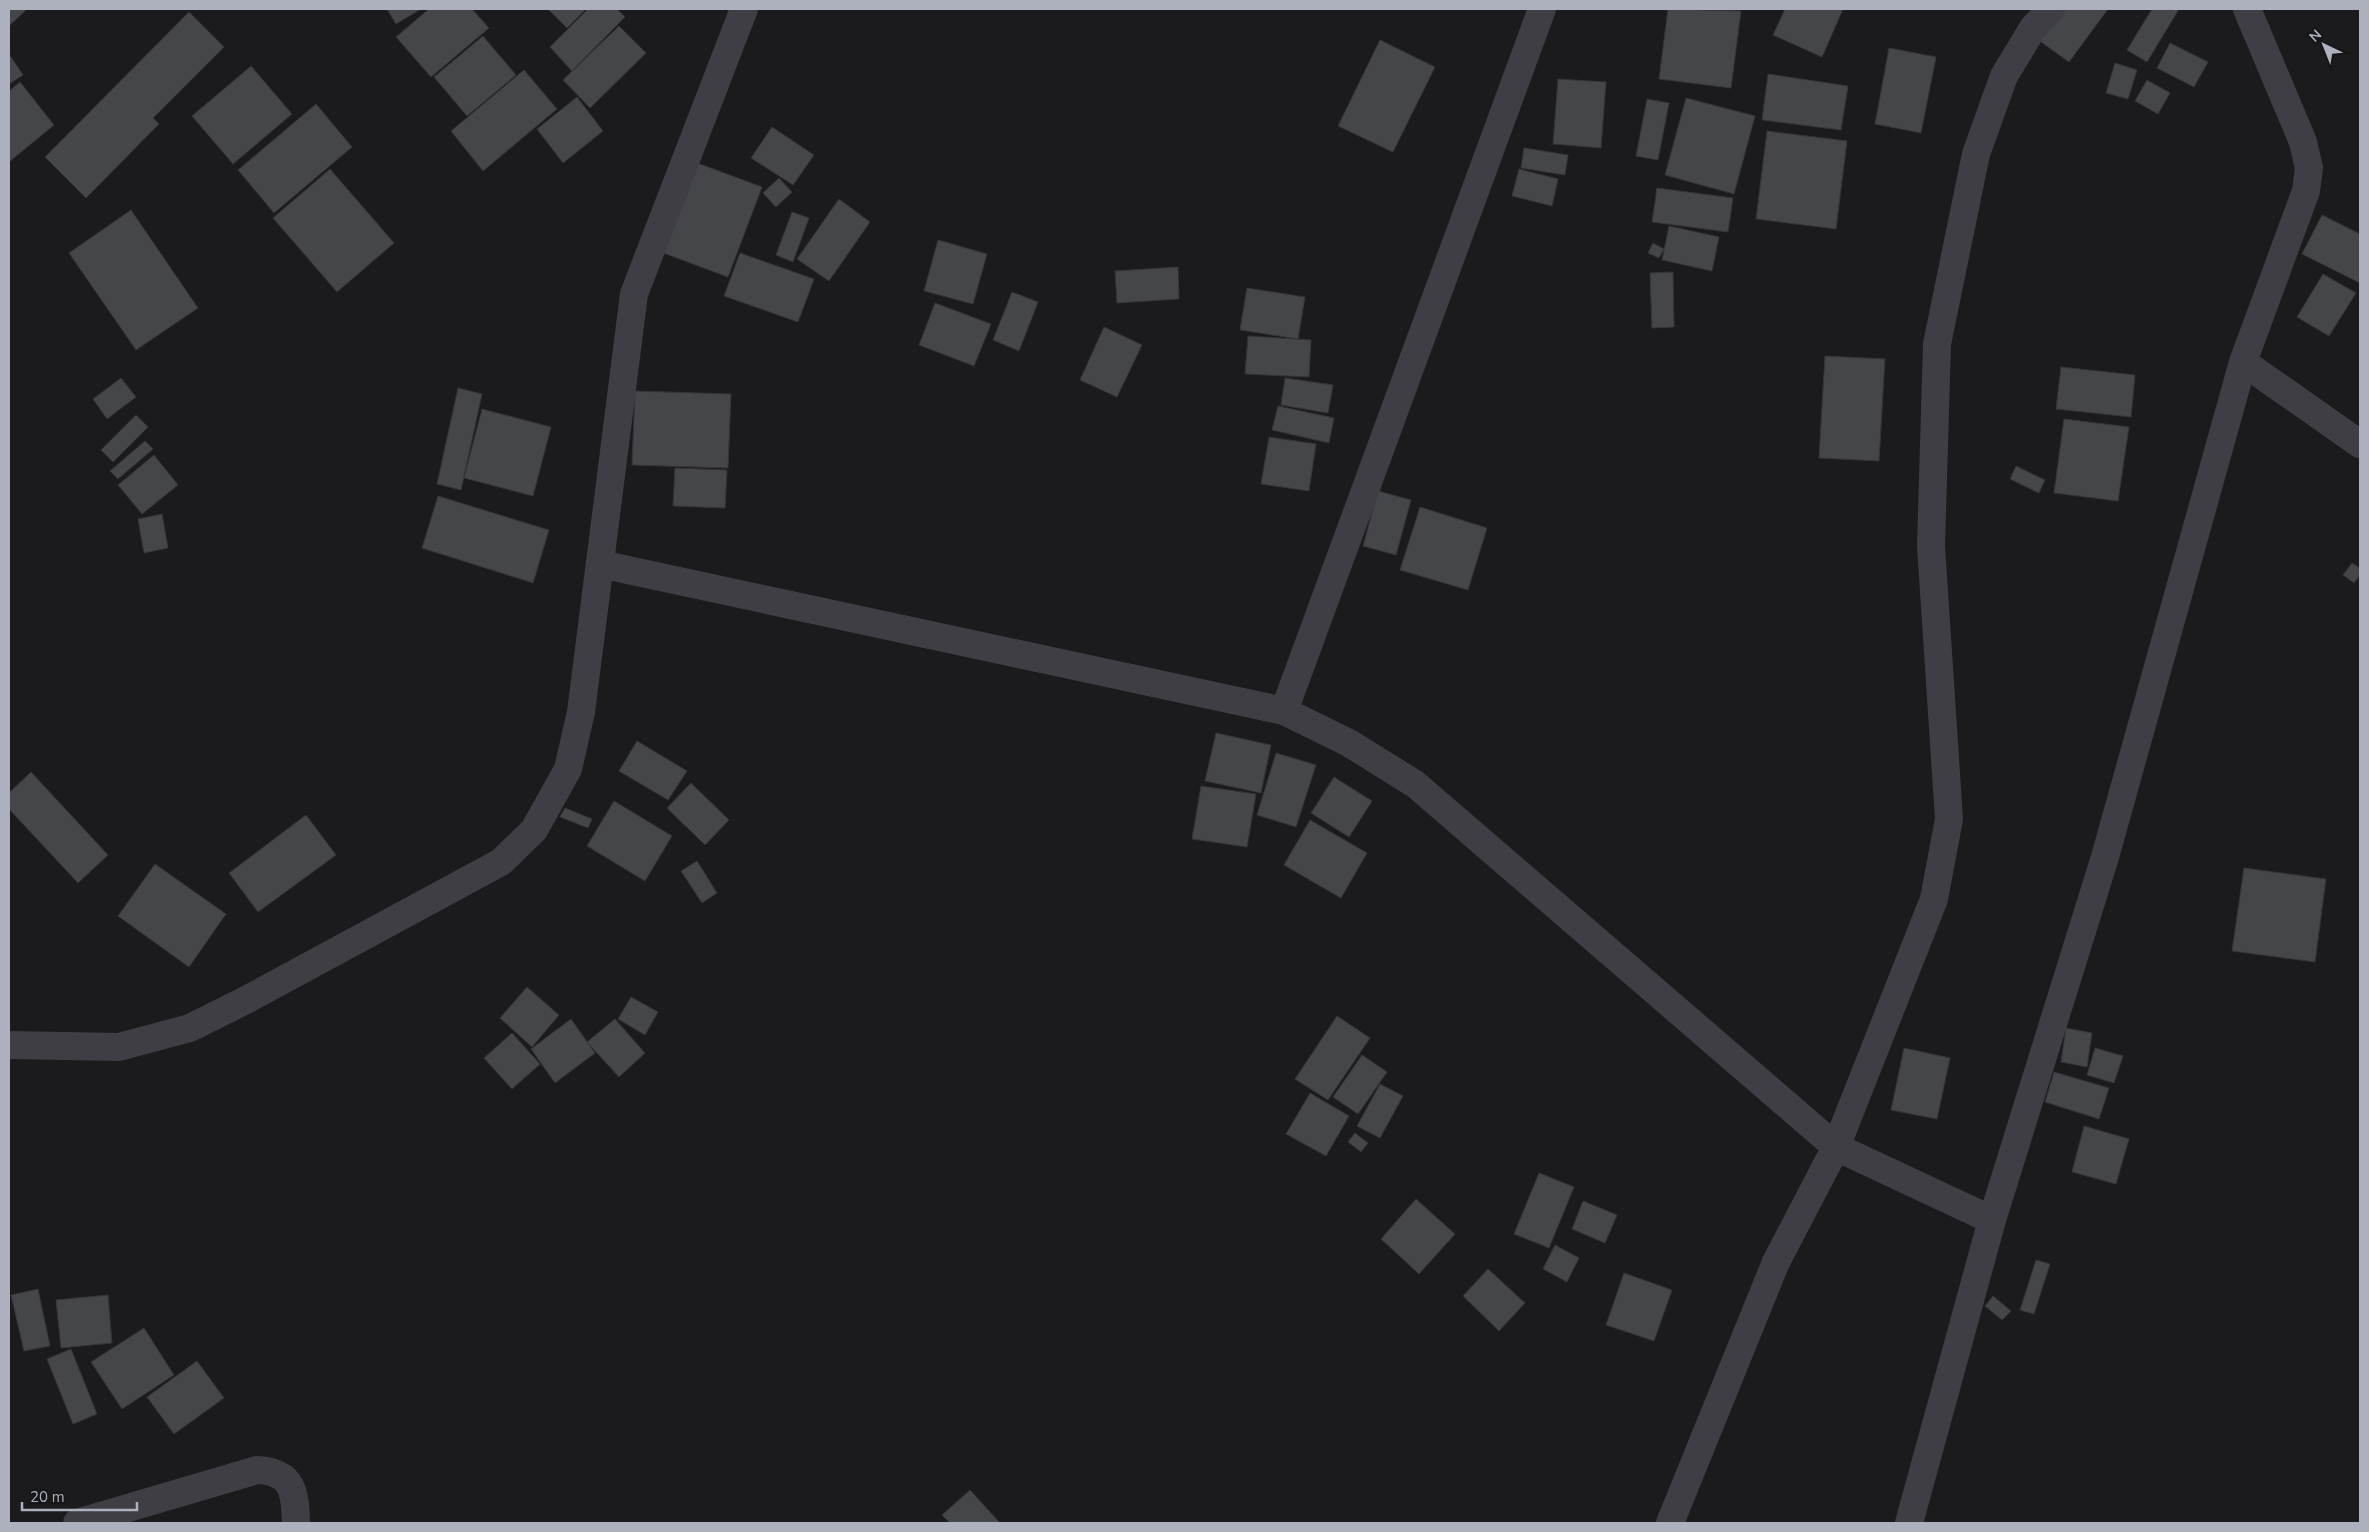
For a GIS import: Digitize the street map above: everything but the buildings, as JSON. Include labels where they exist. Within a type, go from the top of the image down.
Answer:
[{"type":"street","points":[[9,1045],[119,1046],[190,1028],[246,1000],[501,862],[534,830],[568,768],[581,712],[634,294],[744,9]]},
{"type":"street","points":[[1284,711],[1542,9]]},
{"type":"street","points":[[1670,1523],[1776,1262],[1836,1147],[1934,899],[1949,819],[1931,546],[1937,344],[1976,154],[2004,76],[2033,28],[2051,9]]},
{"type":"street","points":[[1909,1523],[1992,1220],[2105,857],[2243,362],[2306,191],[2309,168],[2303,142],[2247,9]]},
{"type":"street","points":[[2243,362],[2360,444]]},
{"type":"street","points":[[600,564],[1284,711],[1349,743],[1415,784],[1836,1147],[1992,1220]]},
{"type":"street","points":[[77,1523],[256,1470],[275,1471],[288,1482],[295,1499],[296,1523]]}]
